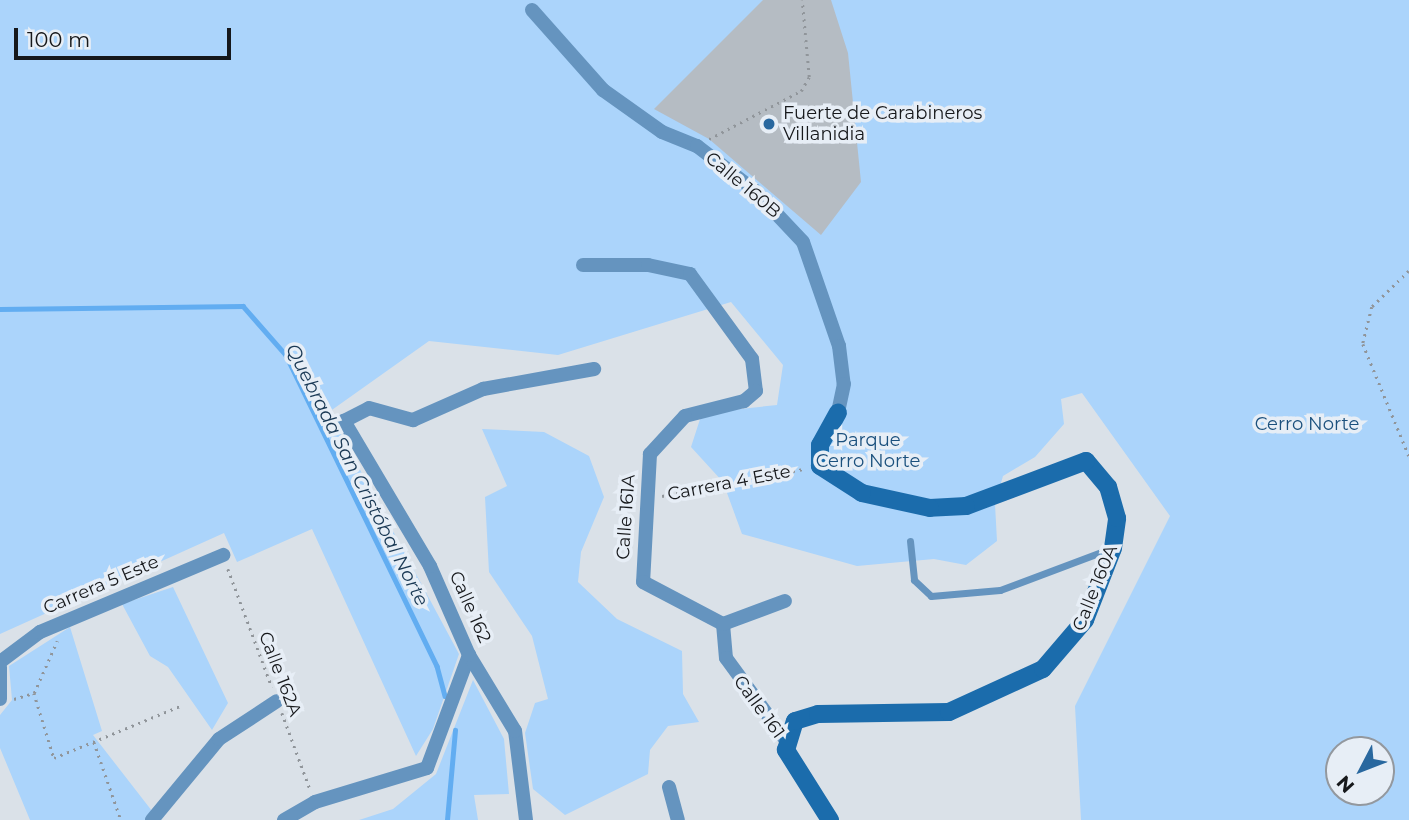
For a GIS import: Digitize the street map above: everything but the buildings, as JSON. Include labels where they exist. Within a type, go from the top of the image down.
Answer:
[{"type":"street","name":"Calle 160B","points":[[532,10],[603,90],[662,132],[697,146],[754,190],[803,242],[839,346],[844,384],[838,413],[820,445],[820,466]]},
{"type":"street","name":"Calle 161A","points":[[583,265],[648,265],[690,274],[732,324],[757,370],[756,391],[744,401],[685,416],[650,454],[643,582],[723,624]]},
{"type":"street","name":"Calle 162","points":[[526,820],[515,731],[469,655],[430,566],[344,421],[369,408],[413,420],[483,389],[594,369]]},
{"type":"street","name":"Calle 160A","points":[[785,739],[805,716],[949,712],[1043,669],[1076,638],[1113,548],[1115,507],[1101,474],[1086,461],[952,508],[862,493],[820,466]]},
{"type":"street","name":"Carrera 5 Este","points":[[0,664],[67,619],[223,555]]},
{"type":"street","points":[[723,624],[785,601]]},
{"type":"street","name":"Calle 161","points":[[723,624],[731,667],[785,739],[793,766],[830,820]]},
{"type":"street","points":[[284,820],[315,802],[427,768],[469,655]]},
{"type":"street","points":[[0,664],[0,701]]},
{"type":"street","points":[[152,820],[219,739],[277,701]]},
{"type":"street","points":[[669,787],[678,820]]},
{"type":"lane","points":[[909,541],[914,580],[931,596],[1000,590],[1113,548]]},
{"type":"path","points":[[697,146],[801,91],[809,77],[802,0]]},
{"type":"path","points":[[1409,271],[1372,307],[1363,344],[1409,456]]},
{"type":"path","name":"Carrera 4 Este","points":[[646,499],[820,466]]},
{"type":"path","name":"Calle 162A","points":[[223,555],[315,802]]},
{"type":"path","points":[[67,619],[34,693],[54,758],[180,706]]},
{"type":"path","points":[[0,701],[34,693]]},
{"type":"path","points":[[94,741],[121,820]]},
{"type":"green space","points":[[0,0],[1409,0],[1409,820],[1081,820],[1075,706],[1170,516],[1082,393],[1061,399],[1064,424],[1035,457],[1003,476],[995,504],[997,541],[966,565],[934,559],[857,566],[742,534],[723,482],[691,447],[702,413],[777,405],[783,365],[731,302],[558,355],[429,341],[329,412],[459,654],[433,729],[416,756],[312,529],[237,562],[224,533],[0,634]]},
{"type":"green space","points":[[482,429],[544,432],[589,456],[604,497],[581,552],[578,582],[617,619],[682,651],[683,694],[699,722],[668,726],[650,750],[648,774],[565,815],[533,789],[525,733],[535,703],[548,699],[532,636],[489,572],[485,497],[507,486]]},
{"type":"green space","points":[[173,587],[228,703],[212,730],[168,667],[150,656],[122,604]]},
{"type":"green space","points":[[70,627],[102,731],[93,735],[159,820],[30,820],[0,748],[0,715],[12,700],[9,666]]},
{"type":"green space","points":[[473,680],[504,739],[509,794],[474,795],[478,820],[359,820],[393,809],[436,774]]},
{"type":"waterway","name":"Quebrada San Cristóbal Norte","points":[[0,309],[243,306],[286,355],[437,666],[445,696]]},
{"type":"waterway","name":"Quebrada San Cristóbal Norte","points":[[447,820],[455,730]]},
{"type":"place","name":"Fuerte de Carabineros Villanidia","points":[[769,124]]},
{"type":"park label","name":"Cerro Norte","points":[[1307,424]]},
{"type":"park label","name":"Parque Cerro Norte","points":[[868,451]]}]
